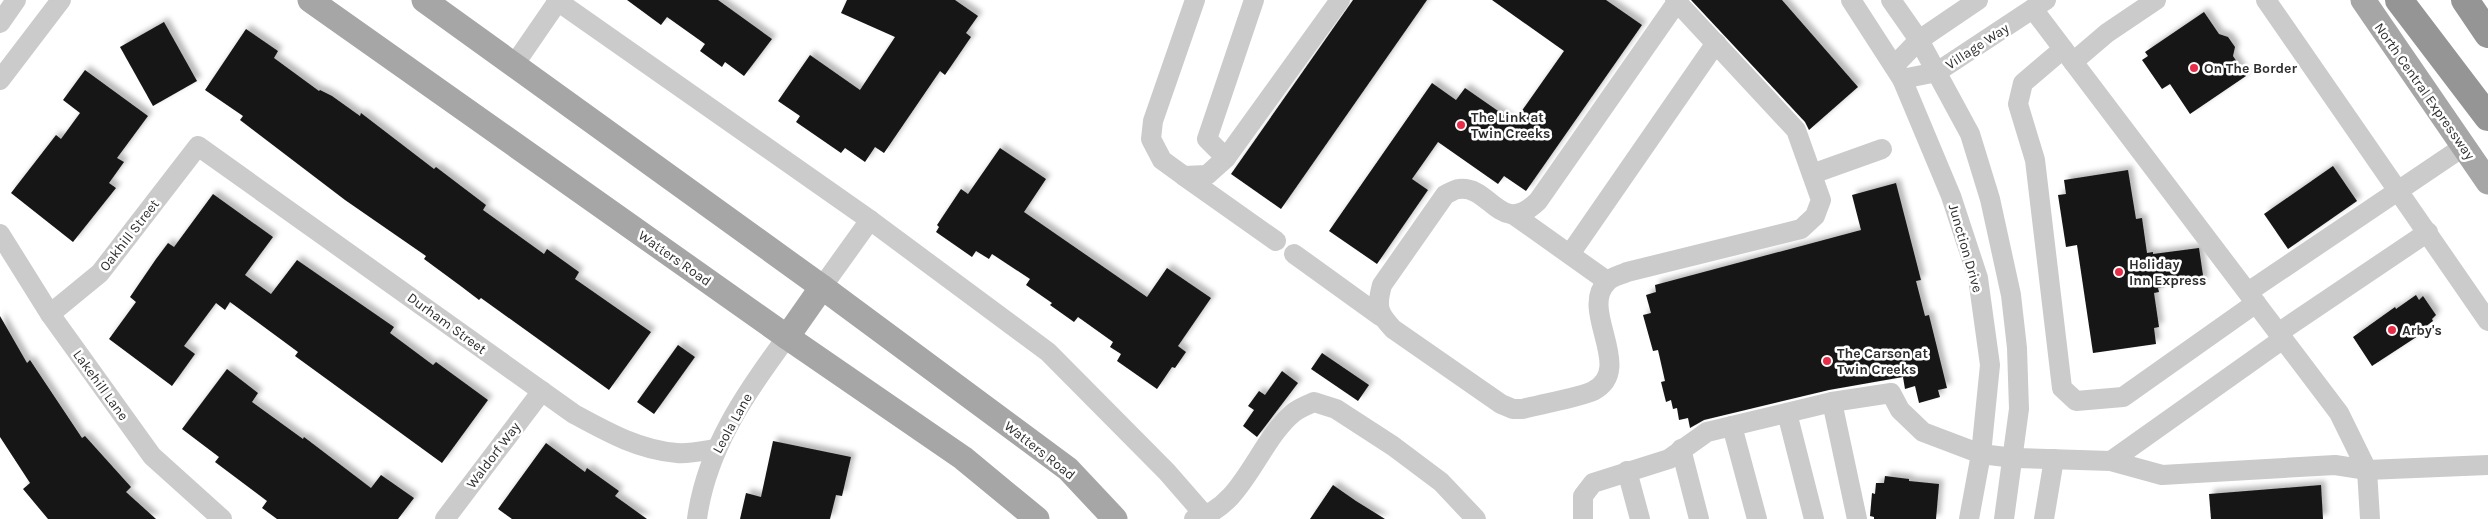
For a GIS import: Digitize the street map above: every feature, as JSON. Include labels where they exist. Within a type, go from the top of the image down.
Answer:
[{"type":"highway","points":[[2399,0],[2488,116]]},
{"type":"highway","points":[[2465,0],[2488,34]]},
{"type":"main road","name":"Watters Road","points":[[310,0],[787,337],[963,458],[1037,519]]},
{"type":"main road","name":"Watters Road","points":[[424,0],[822,287],[1068,469],[1115,519]]},
{"type":"main road","name":"North Central Expressway","points":[[2362,0],[2488,182]]},
{"type":"main road","points":[[787,337],[822,287]]},
{"type":"street","points":[[0,23],[16,0]]},
{"type":"street","points":[[0,80],[61,0]]},
{"type":"street","points":[[1195,0],[1154,121],[1151,139],[1162,160],[1276,241]]},
{"type":"street","points":[[1226,158],[1207,139],[1254,0]]},
{"type":"street","points":[[1184,176],[1207,176],[1226,158],[1340,0]]},
{"type":"street","name":"Junction Drive","points":[[1851,0],[1898,72],[1951,196],[1978,278],[1990,365],[1981,454],[1969,519]]},
{"type":"street","points":[[1890,0],[1919,40],[1970,134],[1990,199],[2011,295],[2017,348],[2019,409],[2014,458],[2004,519]]},
{"type":"street","points":[[1898,72],[1919,40],[1978,0]]},
{"type":"street","points":[[2156,0],[2107,33],[2023,84],[2018,104],[2035,160],[2062,388],[2076,401],[2123,397],[2252,298],[2400,190],[2463,147]]},
{"type":"street","points":[[2266,0],[2400,190],[2488,320]]},
{"type":"street","points":[[514,65],[557,1],[870,220],[1048,352],[1167,472],[1202,518],[1230,499],[1258,454],[1293,413],[1314,402],[1336,409],[1393,446],[1441,482],[1476,519]]},
{"type":"street","points":[[1294,254],[1380,316],[1394,329],[1501,404],[1513,409],[1522,409],[1594,391],[1604,381],[1610,367],[1609,352],[1598,311],[1599,295],[1607,281],[1628,272],[1801,229],[1815,216],[1821,200],[1796,130],[1676,1],[1538,201],[1527,212],[1514,215]]},
{"type":"street","points":[[2039,4],[2068,56],[2339,414],[2355,442],[2367,470],[2370,519]]},
{"type":"street","name":"Village Way","points":[[1898,72],[1937,72],[2039,4]]},
{"type":"street","points":[[1570,254],[1716,43]]},
{"type":"street","name":"Oakhill Street","points":[[50,314],[100,273],[198,146]]},
{"type":"street","name":"Durham Street","points":[[198,146],[583,419],[608,433],[646,448],[678,453],[716,449]]},
{"type":"street","points":[[1812,174],[1882,149]]},
{"type":"street","points":[[1380,316],[1378,301],[1382,285],[1445,195],[1460,188],[1474,192],[1500,210],[1514,215],[1607,281]]},
{"type":"street","points":[[822,287],[870,220]]},
{"type":"street","points":[[2110,461],[2281,336],[2428,232]]},
{"type":"street","name":"Lakehill Lane","points":[[0,234],[50,314],[152,456],[222,519]]},
{"type":"street","name":"Leola Lane","points":[[697,519],[700,492],[716,449],[759,375],[787,337]]},
{"type":"street","name":"Waldorf Way","points":[[445,519],[542,391]]},
{"type":"street","points":[[1583,519],[1583,496],[1593,483],[1668,459],[1707,432],[1832,402],[1891,392],[1900,410],[1923,432],[1981,454],[2014,458],[2110,461],[2162,476],[2335,465],[2367,470],[2488,464]]},
{"type":"street","points":[[1832,402],[1857,519]]},
{"type":"street","points":[[1787,413],[1814,519]]},
{"type":"street","points":[[1732,426],[1758,519]]},
{"type":"street","points":[[1681,449],[1698,519]]},
{"type":"street","points":[[2044,519],[2054,459]]},
{"type":"street","points":[[1627,471],[1640,519]]},
{"type":"building","points":[[627,0],[718,0],[772,39],[744,76],[725,62],[722,67],[700,51],[705,44],[667,17],[661,25]]},
{"type":"building","points":[[847,0],[955,0],[978,16],[966,33],[971,37],[945,75],[940,71],[884,153],[875,147],[865,162],[845,148],[841,153],[796,122],[800,116],[778,101],[810,55],[860,90],[895,37],[841,13]]},
{"type":"building","points":[[1353,0],[1427,0],[1281,209],[1231,174]]},
{"type":"building","name":"The Link at Twin Creeks","points":[[1492,0],[1606,0],[1642,25],[1526,191],[1504,176],[1498,184],[1438,142],[1412,179],[1428,190],[1377,264],[1329,231],[1432,83],[1456,100],[1465,88],[1514,122],[1564,51]]},
{"type":"building","points":[[1691,0],[1782,0],[1858,87],[1809,130],[1805,122]]},
{"type":"building","name":"On The Border","points":[[2204,12],[2219,34],[2228,37],[2235,47],[2233,56],[2246,76],[2190,114],[2170,84],[2162,89],[2142,60],[2148,56],[2145,52]]},
{"type":"building","points":[[164,22],[197,81],[153,106],[120,47]]},
{"type":"building","points":[[246,29],[278,51],[274,58],[319,91],[332,96],[360,116],[361,113],[434,169],[436,167],[486,205],[483,210],[544,254],[547,249],[579,272],[575,279],[651,332],[609,390],[481,298],[479,300],[424,259],[426,256],[345,200],[240,120],[243,116],[205,90]]},
{"type":"building","points":[[85,70],[148,116],[117,158],[124,162],[109,183],[116,188],[73,242],[11,193],[56,135],[61,139],[80,113],[63,100]]},
{"type":"building","points":[[1000,148],[1046,179],[1024,212],[1147,297],[1167,268],[1211,298],[1178,346],[1186,352],[1175,368],[1172,367],[1157,389],[1117,361],[1121,354],[1110,347],[1113,342],[1078,317],[1074,322],[1050,305],[1052,303],[1026,285],[1030,279],[992,254],[989,259],[976,251],[972,257],[936,232],[939,227],[937,225],[961,189],[968,194]]},
{"type":"building","points":[[2333,166],[2357,201],[2288,249],[2264,214]]},
{"type":"building","name":"Holiday Inn Express","points":[[2128,170],[2136,219],[2142,218],[2147,253],[2153,252],[2153,254],[2199,248],[2204,282],[2158,288],[2159,292],[2154,293],[2159,327],[2154,328],[2156,344],[2093,353],[2077,245],[2066,247],[2058,195],[2066,194],[2064,180]]},
{"type":"building","points":[[1896,183],[1921,280],[1916,281],[1925,316],[1929,315],[1947,388],[1938,390],[1940,397],[1919,403],[1915,386],[1905,389],[1903,377],[1829,390],[1704,420],[1690,428],[1688,418],[1679,420],[1677,408],[1673,409],[1671,400],[1666,402],[1661,382],[1665,381],[1658,350],[1653,351],[1643,315],[1651,313],[1646,295],[1656,292],[1655,285],[1861,230],[1852,195]]},
{"type":"building","points":[[213,194],[273,237],[245,275],[271,294],[297,260],[394,327],[390,333],[433,365],[436,362],[488,400],[442,463],[295,356],[298,352],[230,302],[225,310],[216,303],[184,346],[195,354],[172,386],[109,339],[136,302],[130,297],[156,259],[168,243],[174,247]]},
{"type":"building","name":"Arby's","points":[[2416,295],[2419,300],[2423,296],[2436,315],[2432,319],[2433,321],[2417,333],[2418,336],[2372,366],[2353,337],[2395,307],[2396,309]]},
{"type":"building","points":[[0,316],[27,363],[30,360],[82,438],[85,436],[131,487],[126,492],[156,519],[48,519],[23,489],[30,483],[0,437]]},
{"type":"building","points":[[678,345],[695,357],[654,414],[637,402]]},
{"type":"building","points":[[1322,353],[1369,385],[1358,401],[1311,369]]},
{"type":"building","points":[[227,369],[258,393],[252,402],[303,439],[304,437],[371,488],[381,475],[414,498],[398,519],[277,519],[262,508],[267,501],[215,462],[219,457],[182,429]]},
{"type":"building","points":[[1282,371],[1298,383],[1257,437],[1243,426],[1254,410],[1248,406],[1259,391],[1265,395]]},
{"type":"building","points":[[773,441],[851,457],[842,496],[836,495],[830,519],[740,519],[746,493],[761,497]]},
{"type":"building","points":[[546,443],[585,472],[587,468],[619,491],[615,496],[647,519],[512,519],[498,509]]},
{"type":"building","points":[[1885,476],[1939,484],[1936,519],[1874,519],[1874,517],[1870,516],[1872,493],[1875,494],[1876,483],[1884,483]]},
{"type":"building","points":[[1333,485],[1356,501],[1385,519],[1310,519]]},
{"type":"building","points":[[2321,485],[2323,519],[2211,519],[2209,494]]},
{"type":"place","name":"On The Border","points":[[2194,68]]},
{"type":"place","name":"The Link at Twin Creeks","points":[[1461,125]]},
{"type":"place","name":"Holiday Inn Express","points":[[2119,272]]},
{"type":"place","name":"Arby's","points":[[2392,330]]},
{"type":"place","name":"The Carson at Twin Creeks","points":[[1827,361]]}]
